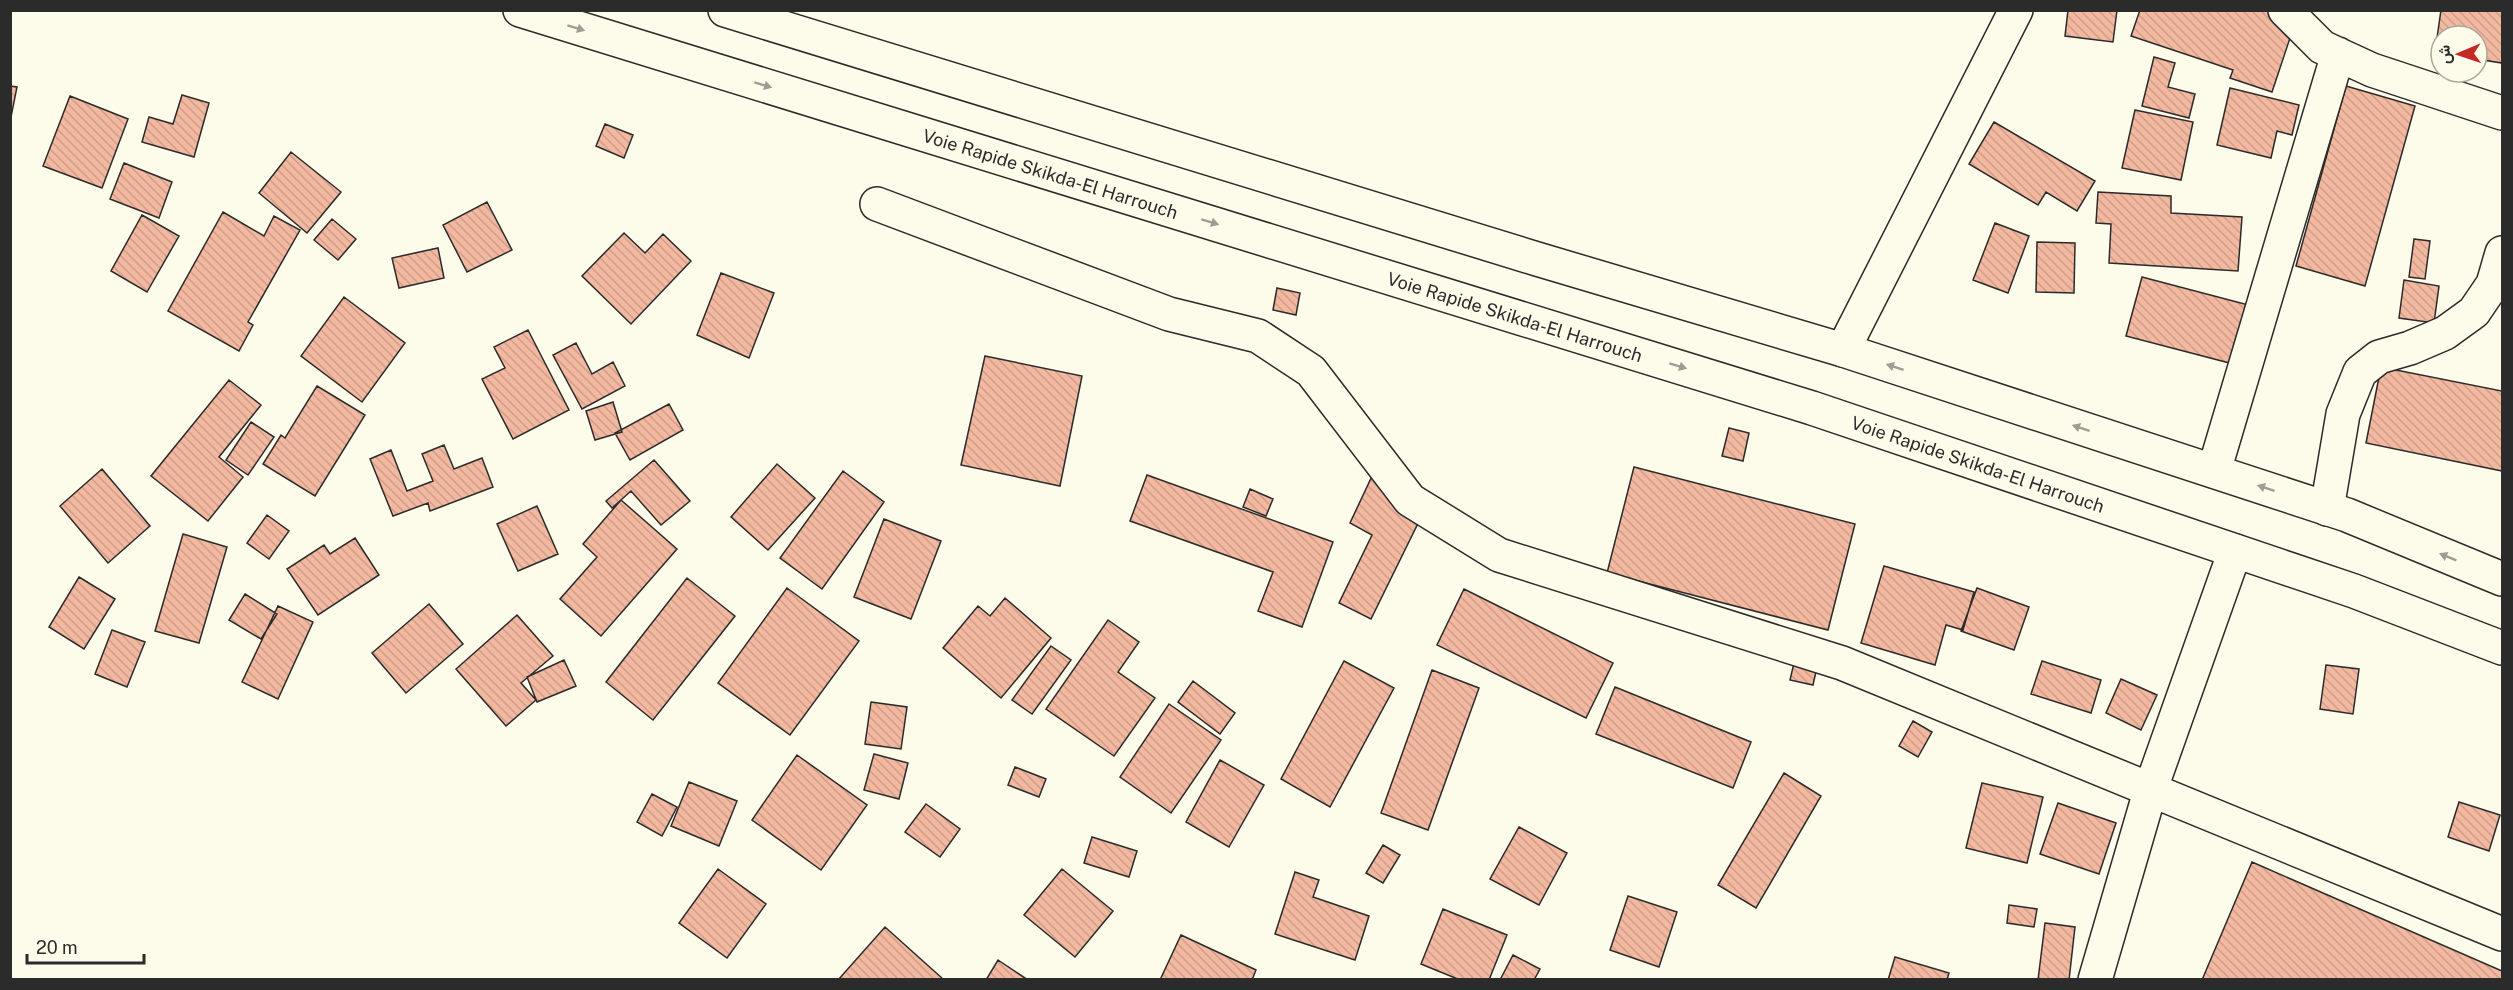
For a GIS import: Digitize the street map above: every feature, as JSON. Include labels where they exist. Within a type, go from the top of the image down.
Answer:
[{"type":"main road","name":"Voie Rapide Skikda-El Harrouch","points":[[520,10],[1812,408],[2354,591],[2502,648]]},
{"type":"main road","points":[[725,10],[1526,256],[1843,350],[2327,509],[2502,579]]},
{"type":"main road","points":[[1843,350],[2016,10]]},
{"type":"main road","points":[[2285,10],[2322,47],[2372,70],[2502,113]]},
{"type":"main road","points":[[2214,471],[2338,54]]},
{"type":"main road","points":[[877,204],[1169,314],[1258,336],[1311,371],[1410,500],[1499,555],[1842,663],[2502,934]]},
{"type":"main road","points":[[2327,509],[2343,414],[2360,372],[2379,357],[2410,348],[2445,333],[2474,312],[2493,284],[2502,253]]},
{"type":"main road","points":[[2096,980],[2151,788],[2235,551]]},
{"type":"building","points":[[2068,10],[2117,10],[2113,42],[2065,36]]},
{"type":"building","points":[[2140,10],[2276,10],[2297,17],[2272,92],[2230,78],[2233,70],[2131,36]]},
{"type":"building","points":[[2441,10],[2502,10],[2502,63],[2489,61],[2489,24],[2439,24]]},
{"type":"building","points":[[2154,57],[2175,63],[2168,87],[2195,94],[2189,118],[2142,106]]},
{"type":"building","points":[[10,86],[17,87],[10,122]]},
{"type":"building","points":[[2346,86],[2415,106],[2365,286],[2296,266]]},
{"type":"building","points":[[2230,88],[2299,105],[2292,135],[2277,131],[2271,158],[2217,145]]},
{"type":"building","points":[[182,95],[209,103],[194,157],[142,142],[149,117],[173,124]]},
{"type":"building","points":[[70,96],[128,119],[102,188],[43,166]]},
{"type":"building","points":[[2135,110],[2193,122],[2181,180],[2122,168]]},
{"type":"building","points":[[1994,122],[2095,181],[2077,211],[2046,192],[2038,205],[1969,164]]},
{"type":"building","points":[[605,124],[633,135],[624,158],[596,146]]},
{"type":"building","points":[[291,152],[341,192],[307,233],[259,193]]},
{"type":"building","points":[[124,163],[172,182],[159,218],[110,199]]},
{"type":"building","points":[[2098,192],[2171,196],[2171,213],[2242,217],[2238,271],[2109,263],[2111,224],[2096,223]]},
{"type":"building","points":[[487,202],[512,250],[467,272],[443,225]]},
{"type":"building","points":[[223,212],[264,236],[274,216],[300,230],[248,322],[253,325],[239,351],[168,311]]},
{"type":"building","points":[[142,215],[179,236],[147,292],[111,271]]},
{"type":"building","points":[[332,219],[356,239],[338,260],[314,240]]},
{"type":"building","points":[[1995,223],[2029,236],[2008,293],[1973,280]]},
{"type":"building","points":[[624,233],[645,253],[663,234],[691,261],[631,324],[582,276]]},
{"type":"building","points":[[2414,239],[2430,241],[2425,279],[2409,277]]},
{"type":"building","points":[[2037,242],[2075,243],[2074,293],[2036,292]]},
{"type":"building","points":[[438,248],[444,278],[399,288],[392,258]]},
{"type":"building","points":[[721,273],[774,293],[749,358],[697,335]]},
{"type":"building","points":[[2142,277],[2256,307],[2241,366],[2126,336]]},
{"type":"building","points":[[2404,280],[2439,286],[2434,323],[2399,318]]},
{"type":"building","points":[[1277,288],[1300,293],[1296,315],[1273,310]]},
{"type":"building","points":[[344,297],[405,343],[362,402],[301,356]]},
{"type":"building","points":[[528,330],[569,410],[513,439],[482,379],[505,368],[494,347]]},
{"type":"building","points":[[576,343],[592,374],[613,362],[625,386],[582,409],[553,355]]},
{"type":"building","points":[[985,356],[1082,376],[1060,486],[961,465]]},
{"type":"building","points":[[2381,367],[2502,391],[2502,471],[2366,443]]},
{"type":"building","points":[[229,380],[261,405],[219,457],[243,477],[208,521],[151,476]]},
{"type":"building","points":[[317,386],[365,415],[315,496],[263,464],[281,435],[285,438]]},
{"type":"building","points":[[613,402],[622,432],[595,440],[586,411]]},
{"type":"building","points":[[669,404],[683,430],[630,460],[615,433]]},
{"type":"building","points":[[251,422],[274,437],[248,475],[226,460]]},
{"type":"building","points":[[1729,428],[1749,433],[1743,461],[1722,456]]},
{"type":"building","points":[[444,445],[454,469],[482,458],[493,487],[430,511],[428,503],[393,516],[370,459],[391,450],[407,491],[433,481],[422,454]]},
{"type":"building","points":[[654,460],[690,501],[661,525],[631,491],[612,508],[606,501]]},
{"type":"building","points":[[777,464],[815,498],[768,550],[731,517]]},
{"type":"building","points":[[1634,467],[1855,524],[1828,630],[1607,573]]},
{"type":"building","points":[[102,469],[150,526],[108,563],[60,506]]},
{"type":"building","points":[[843,471],[884,502],[822,589],[780,558]]},
{"type":"building","points":[[1373,474],[1429,501],[1371,619],[1339,603],[1372,535],[1350,523]]},
{"type":"building","points":[[1147,475],[1333,542],[1302,627],[1258,611],[1273,572],[1130,521]]},
{"type":"building","points":[[1250,489],[1273,499],[1266,516],[1243,507]]},
{"type":"building","points":[[621,500],[677,549],[601,636],[560,599],[597,557],[583,544]]},
{"type":"building","points":[[537,506],[558,554],[518,571],[497,524]]},
{"type":"building","points":[[267,515],[289,531],[269,559],[247,543]]},
{"type":"building","points":[[884,519],[941,541],[911,619],[854,597]]},
{"type":"building","points":[[183,534],[227,547],[199,643],[155,631]]},
{"type":"building","points":[[355,538],[379,575],[318,615],[287,569],[324,545],[330,554]]},
{"type":"building","points":[[1884,566],[1974,592],[1963,630],[1946,625],[1935,665],[1861,643]]},
{"type":"building","points":[[79,577],[115,599],[84,649],[49,627]]},
{"type":"building","points":[[687,578],[735,616],[653,720],[606,682]]},
{"type":"building","points":[[787,588],[859,641],[790,735],[718,683]]},
{"type":"building","points":[[1977,588],[2029,607],[2014,650],[1961,631]]},
{"type":"building","points":[[1464,589],[1613,663],[1586,718],[1437,645]]},
{"type":"building","points":[[245,594],[277,614],[261,639],[229,620]]},
{"type":"building","points":[[1005,598],[1051,638],[1001,698],[943,648],[978,606],[990,616]]},
{"type":"building","points":[[429,604],[463,644],[406,693],[372,653]]},
{"type":"building","points":[[278,606],[313,622],[278,699],[242,682]]},
{"type":"building","points":[[517,615],[553,656],[521,683],[536,700],[506,726],[456,669]]},
{"type":"building","points":[[1108,620],[1139,642],[1118,672],[1155,698],[1114,756],[1046,709]]},
{"type":"building","points":[[112,630],[145,642],[127,687],[95,674]]},
{"type":"building","points":[[1051,646],[1071,660],[1032,714],[1012,700]]},
{"type":"building","points":[[1796,654],[1819,658],[1813,685],[1790,680]]},
{"type":"building","points":[[564,660],[576,686],[537,702],[527,677]]},
{"type":"building","points":[[1344,661],[1394,688],[1330,807],[1281,779]]},
{"type":"building","points":[[2042,661],[2101,680],[2091,713],[2031,694]]},
{"type":"building","points":[[2326,665],[2359,669],[2353,714],[2320,709]]},
{"type":"building","points":[[1432,670],[1479,688],[1428,830],[1381,813]]},
{"type":"building","points":[[2121,679],[2157,695],[2141,730],[2106,713]]},
{"type":"building","points":[[1193,681],[1235,713],[1220,734],[1178,702]]},
{"type":"building","points":[[1615,687],[1751,742],[1733,788],[1596,734]]},
{"type":"building","points":[[871,702],[907,707],[901,749],[865,744]]},
{"type":"building","points":[[1169,704],[1221,740],[1171,813],[1120,777]]},
{"type":"building","points":[[1913,721],[1932,732],[1918,757],[1899,746]]},
{"type":"building","points":[[874,754],[908,763],[899,799],[864,790]]},
{"type":"building","points":[[797,755],[867,805],[821,870],[752,820]]},
{"type":"building","points":[[1220,760],[1264,785],[1229,847],[1186,822]]},
{"type":"building","points":[[1015,767],[1046,779],[1039,797],[1008,785]]},
{"type":"building","points":[[1784,773],[1821,796],[1756,908],[1718,885]]},
{"type":"building","points":[[689,782],[737,801],[719,846],[671,826]]},
{"type":"building","points":[[1982,783],[2043,797],[2027,863],[1966,848]]},
{"type":"building","points":[[652,794],[677,807],[662,836],[637,822]]},
{"type":"building","points":[[2459,802],[2500,815],[2489,851],[2448,837]]},
{"type":"building","points":[[2058,803],[2116,823],[2099,874],[2040,854]]},
{"type":"building","points":[[926,804],[960,829],[940,857],[905,832]]},
{"type":"building","points":[[1519,827],[1567,853],[1539,905],[1490,879]]},
{"type":"building","points":[[1092,837],[1137,851],[1129,877],[1084,863]]},
{"type":"building","points":[[1383,845],[1400,855],[1383,883],[1366,873]]},
{"type":"building","points":[[2252,862],[2502,971],[2502,980],[2202,980]]},
{"type":"building","points":[[718,869],[766,904],[727,958],[679,923]]},
{"type":"building","points":[[1062,869],[1113,911],[1075,957],[1024,915]]},
{"type":"building","points":[[1295,872],[1319,880],[1313,897],[1369,916],[1355,960],[1275,934]]},
{"type":"building","points":[[1628,896],[1677,912],[1659,967],[1610,950]]},
{"type":"building","points":[[2009,905],[2037,909],[2034,927],[2007,923]]},
{"type":"building","points":[[1443,909],[1507,935],[1489,980],[1460,980],[1421,964]]},
{"type":"building","points":[[2045,923],[2075,927],[2069,980],[2038,980]]},
{"type":"building","points":[[885,927],[943,979],[943,980],[838,980]]},
{"type":"building","points":[[1181,935],[1256,970],[1252,980],[1160,980]]},
{"type":"building","points":[[1513,955],[1540,969],[1534,980],[1500,980]]},
{"type":"building","points":[[1895,957],[1949,973],[1947,980],[1888,980]]},
{"type":"building","points":[[998,960],[1028,980],[986,980]]}]
